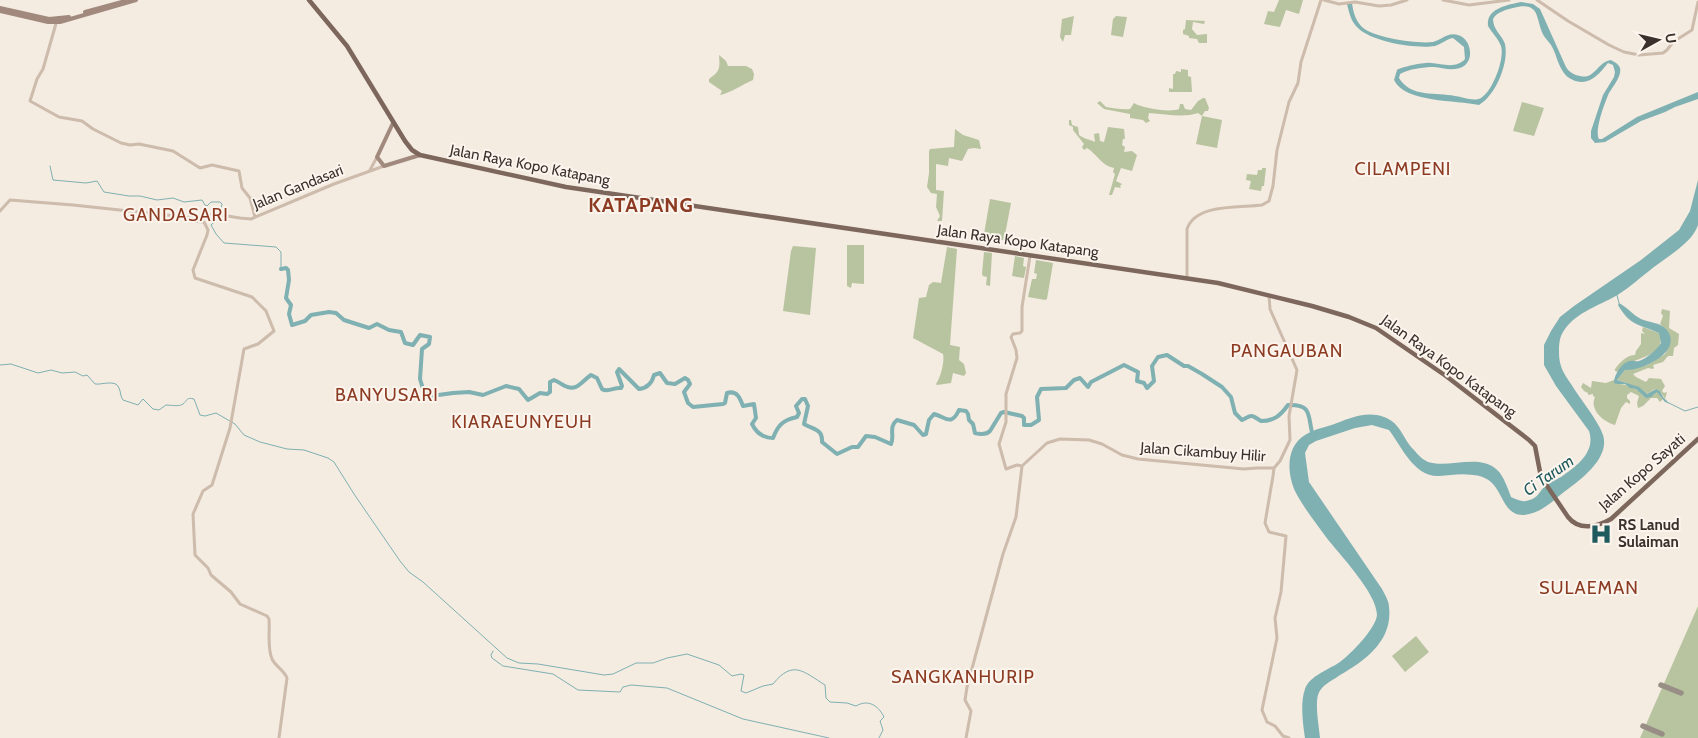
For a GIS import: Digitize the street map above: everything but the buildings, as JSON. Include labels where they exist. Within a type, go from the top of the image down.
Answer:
[{"type":"main road","points":[[55,22],[129,0]]},
{"type":"main road","points":[[0,9],[55,22],[136,0]]},
{"type":"main road","name":"Jalan Raya Kopo Katapang","points":[[309,0],[345,44],[414,155],[566,187],[1218,282],[1349,317],[1376,328],[1393,338],[1529,440],[1535,446],[1538,468],[1545,483],[1556,498]]},
{"type":"main road","points":[[393,124],[377,157],[384,166],[414,155]]},
{"type":"main road","points":[[388,135],[400,134]]},
{"type":"main road","name":"Jalan Kopo Sayati","points":[[1556,498],[1568,518],[1578,526],[1608,520],[1698,439]]},
{"type":"street","points":[[1186,278],[1187,229],[1194,219],[1206,211],[1268,202],[1273,186],[1278,147],[1289,102],[1295,89],[1301,62],[1322,0],[1336,3],[1354,2],[1379,6],[1392,5],[1407,0]]},
{"type":"street","points":[[1443,0],[1474,5],[1508,0]]},
{"type":"street","points":[[1537,0],[1586,33],[1624,52],[1644,55],[1663,53],[1672,43],[1693,29],[1698,2]]},
{"type":"street","points":[[55,22],[43,69],[37,79],[30,101],[59,117],[82,122],[92,129],[125,144],[138,144],[173,151],[200,168],[212,165],[239,171],[242,188],[249,197],[255,217]]},
{"type":"street","points":[[370,170],[377,157]]},
{"type":"street","name":"Jalan Gandasari","points":[[0,211],[10,200],[196,218],[220,214],[245,219],[255,217],[334,184],[384,166]]},
{"type":"street","points":[[185,217],[191,222],[204,222],[208,230],[192,270],[194,278],[252,297],[266,311],[274,331],[269,337],[258,344],[244,349],[232,421],[212,485],[203,491],[193,513],[195,556],[208,568],[211,575],[231,592],[240,604],[267,616],[269,619],[273,661],[283,671],[286,678],[279,738]]},
{"type":"street","points":[[966,738],[972,711],[965,700],[967,689],[999,568],[1016,517],[1022,466],[1019,465],[1006,469],[1003,456],[999,450],[999,442],[1005,425],[1006,394],[1018,358],[1012,337],[1013,334],[1020,334],[1022,331],[1022,307],[1030,256]]},
{"type":"street","points":[[1269,295],[1270,310],[1297,370],[1290,405],[1290,440],[1280,461],[1274,468]]},
{"type":"street","name":"Jalan Cikambuy Hilir","points":[[1022,466],[1046,443],[1063,439],[1088,440],[1102,444],[1122,456],[1138,459],[1244,469],[1274,468],[1265,525],[1270,533],[1286,536],[1281,592],[1275,620],[1277,638],[1262,710],[1268,723],[1276,726],[1285,737],[1289,738]]},
{"type":"green space","points":[[1279,0],[1303,0],[1299,14],[1286,10],[1280,27],[1264,24],[1268,11],[1274,12]]},
{"type":"green space","points":[[1074,16],[1071,35],[1065,35],[1063,42],[1060,37],[1062,19]]},
{"type":"green space","points":[[1116,16],[1127,17],[1123,37],[1111,35],[1113,19]]},
{"type":"green space","points":[[1186,20],[1205,21],[1204,24],[1193,22],[1192,29],[1197,35],[1207,34],[1207,43],[1199,43],[1197,39],[1189,38],[1189,36],[1183,34]]},
{"type":"green space","points":[[719,55],[726,61],[728,66],[746,66],[752,69],[754,74],[753,80],[720,95],[722,91],[709,82],[709,79],[718,69]]},
{"type":"green space","points":[[1181,69],[1188,70],[1188,76],[1191,77],[1192,92],[1169,92],[1169,88],[1173,89],[1173,74],[1176,71],[1181,72]]},
{"type":"green space","points":[[1205,98],[1209,108],[1202,116],[1198,113],[1180,115],[1149,113],[1148,118],[1150,121],[1146,123],[1143,120],[1130,118],[1130,114],[1104,109],[1097,103],[1100,101],[1106,107],[1130,109],[1134,103],[1162,110],[1179,109],[1180,104],[1183,104],[1185,109],[1191,110],[1198,101]]},
{"type":"green space","points":[[1522,102],[1544,108],[1534,136],[1513,131]]},
{"type":"green space","points":[[1202,116],[1222,120],[1217,148],[1196,144]]},
{"type":"green space","points":[[1069,120],[1071,120],[1072,125],[1078,127],[1079,135],[1095,142],[1094,134],[1099,133],[1100,141],[1104,142],[1108,127],[1124,129],[1125,139],[1123,139],[1122,145],[1125,147],[1124,152],[1132,151],[1137,155],[1132,171],[1121,168],[1116,181],[1122,184],[1121,188],[1115,187],[1112,195],[1109,195],[1115,174],[1113,172],[1114,168],[1106,165],[1091,150],[1087,148],[1084,150],[1082,147],[1084,144],[1073,130],[1073,127],[1069,125]]},
{"type":"green space","points":[[955,129],[963,135],[979,140],[981,149],[968,149],[962,161],[949,158],[948,166],[936,164],[936,190],[944,191],[942,221],[937,221],[940,216],[936,207],[937,194],[931,193],[927,187],[929,151],[930,149],[954,147]]},
{"type":"green space","points":[[1262,168],[1266,168],[1264,186],[1262,186],[1261,191],[1249,189],[1251,181],[1246,180],[1247,174],[1257,175],[1258,170],[1262,170]]},
{"type":"green space","points":[[990,199],[1011,203],[1004,240],[983,240]]},
{"type":"green space","points":[[847,245],[864,245],[864,284],[852,283],[851,288],[847,286]]},
{"type":"green space","points":[[793,246],[816,248],[810,315],[783,311]]},
{"type":"green space","points":[[947,247],[957,249],[950,345],[960,347],[959,360],[964,364],[966,373],[964,376],[953,373],[951,383],[937,385],[943,366],[943,354],[913,338],[919,298],[926,297],[929,285],[933,282],[941,283]]},
{"type":"green space","points":[[984,252],[992,253],[990,286],[986,285],[987,277],[982,274]]},
{"type":"green space","points":[[1015,256],[1024,258],[1023,266],[1026,267],[1024,278],[1012,276]]},
{"type":"green space","points":[[1036,260],[1053,263],[1047,299],[1045,300],[1028,297],[1032,279],[1036,279],[1037,274],[1034,273]]},
{"type":"green space","points":[[1662,309],[1670,311],[1669,328],[1679,334],[1678,345],[1674,348],[1673,356],[1668,356],[1663,362],[1653,365],[1653,369],[1648,368],[1633,374],[1646,382],[1649,378],[1661,379],[1665,386],[1662,391],[1664,393],[1667,392],[1665,399],[1660,391],[1655,389],[1647,394],[1617,380],[1625,370],[1647,365],[1665,354],[1669,346],[1669,338],[1660,324],[1663,316],[1661,313]]},
{"type":"green space","points":[[1643,327],[1659,333],[1661,342],[1658,348],[1646,357],[1629,363],[1618,372],[1615,371],[1629,356],[1635,355],[1641,344],[1641,333],[1645,334],[1642,331]]},
{"type":"green space","points":[[1614,380],[1617,384],[1624,384],[1636,389],[1644,396],[1654,395],[1657,391],[1663,399],[1660,402],[1657,398],[1651,398],[1638,408],[1639,396],[1631,392],[1627,395],[1630,404],[1626,402],[1621,408],[1615,425],[1599,415],[1594,406],[1595,397],[1593,394],[1588,395],[1581,387],[1583,383],[1591,388],[1592,381],[1606,383]]},
{"type":"green space","points":[[1698,606],[1698,738],[1640,738]]},
{"type":"green space","points":[[1416,636],[1429,652],[1405,672],[1392,656]]},
{"type":"water","points":[[1521,2],[1533,4],[1540,9],[1566,67],[1572,73],[1585,77],[1593,73],[1606,61],[1611,60],[1619,66],[1620,74],[1609,93],[1601,116],[1598,130],[1599,139],[1602,139],[1637,117],[1698,92],[1698,99],[1641,121],[1605,142],[1595,143],[1591,138],[1591,131],[1603,95],[1614,77],[1613,65],[1608,63],[1589,81],[1579,82],[1565,75],[1553,48],[1541,30],[1536,13],[1529,7],[1522,6],[1501,12],[1493,19],[1494,26],[1504,41],[1506,52],[1500,78],[1491,94],[1485,100],[1479,105],[1420,97],[1409,93],[1394,80],[1397,70],[1424,63],[1458,64],[1465,59],[1464,47],[1453,38],[1435,46],[1427,47],[1384,41],[1373,37],[1356,26],[1347,4],[1352,3],[1355,16],[1362,27],[1376,34],[1407,41],[1433,42],[1454,34],[1466,40],[1470,53],[1464,66],[1453,69],[1425,67],[1400,74],[1399,78],[1410,89],[1424,93],[1475,100],[1481,98],[1490,89],[1500,66],[1502,51],[1498,40],[1488,26],[1490,15],[1499,8]]},
{"type":"water","points":[[1698,180],[1698,225],[1690,239],[1622,292],[1573,320],[1562,335],[1559,353],[1562,370],[1597,423],[1603,435],[1604,443],[1599,459],[1588,473],[1547,505],[1530,514],[1517,514],[1508,508],[1489,480],[1476,475],[1456,474],[1439,476],[1422,472],[1410,460],[1389,430],[1372,425],[1355,428],[1309,445],[1305,453],[1309,482],[1382,589],[1388,602],[1389,619],[1387,629],[1376,648],[1319,692],[1317,705],[1320,738],[1305,738],[1302,707],[1303,695],[1307,684],[1350,653],[1368,633],[1377,615],[1371,596],[1364,585],[1306,510],[1296,493],[1290,470],[1291,454],[1294,447],[1305,435],[1316,430],[1360,416],[1378,415],[1394,423],[1418,455],[1426,461],[1437,464],[1485,463],[1493,466],[1500,473],[1511,497],[1524,501],[1535,498],[1546,485],[1561,477],[1579,463],[1590,446],[1589,431],[1556,386],[1544,365],[1544,345],[1551,331],[1560,317],[1641,260],[1679,230],[1690,211]]},
{"type":"water","points":[[1619,303],[1641,319],[1666,329],[1670,337],[1670,345],[1659,358],[1641,367],[1625,370],[1617,380],[1639,387],[1647,394],[1656,389],[1660,391],[1670,404],[1665,402],[1657,392],[1651,397],[1646,398],[1636,389],[1630,388],[1625,384],[1614,383],[1621,366],[1630,361],[1639,361],[1645,358],[1661,343],[1659,333],[1631,321],[1622,312],[1618,305]]},
{"type":"waterway","points":[[50,166],[53,180],[86,183],[97,181],[104,192],[157,200],[173,198],[184,202],[202,200],[207,206],[211,202],[220,202],[222,204],[220,213]]},
{"type":"waterway","points":[[220,217],[211,225],[224,243],[276,247],[281,252],[281,269]]},
{"type":"waterway","points":[[281,269],[286,268],[288,270],[289,280],[286,298],[291,305],[289,314],[292,325],[305,321],[311,315],[329,312],[336,313],[344,320],[369,328],[377,324],[389,330],[401,332],[405,343],[413,345],[420,335],[430,337],[429,344],[422,349],[420,379],[424,392],[431,396],[469,392],[483,395],[506,386],[519,389],[528,400],[540,393],[547,394],[550,392],[550,382],[554,380],[573,388],[591,375],[597,378],[602,389],[609,390],[621,388],[622,386],[617,372],[619,369],[639,389],[651,383],[654,375],[660,373],[667,383],[675,384],[685,378],[688,380],[690,384],[684,392],[688,403],[693,407],[723,404],[725,403],[727,393],[730,392],[738,395],[743,406],[754,404],[756,418],[752,424],[760,434],[769,438],[773,438],[779,426],[797,417],[799,413],[796,406],[802,399],[805,399],[808,406],[804,424],[817,430],[821,435],[822,442],[837,454],[852,447],[858,447],[866,436],[875,437],[891,444],[892,429],[897,420],[914,425],[923,435],[926,434],[929,420],[934,414],[951,420],[959,410],[966,411],[969,420],[973,424],[975,433],[982,434],[990,431],[1001,413],[1004,412],[1022,416],[1024,418],[1024,425],[1031,425],[1039,420],[1037,397],[1041,389],[1066,388],[1074,380],[1080,378],[1088,387],[1091,382],[1124,365],[1138,372],[1137,381],[1144,383],[1147,388],[1154,381],[1152,366],[1158,357],[1167,355],[1222,387],[1231,397],[1235,413],[1242,420],[1251,416],[1261,421],[1270,420],[1279,415],[1288,405],[1296,405],[1306,409],[1313,436]]},
{"type":"waterway","points":[[1617,295],[1619,303]]},
{"type":"waterway","points":[[0,365],[11,364],[38,373],[51,370],[62,373],[75,372],[83,376],[87,375],[95,384],[112,383],[117,385],[123,400],[138,405],[143,399],[153,409],[159,410],[166,405],[179,405],[188,399],[194,399],[200,415],[205,416],[216,413],[235,424],[244,435],[260,442],[287,449],[304,450],[328,458],[334,462],[354,494],[409,572],[423,582],[507,658],[519,663],[538,664],[604,675],[613,674],[636,663],[653,663],[687,654],[719,665],[732,676],[744,675],[741,691],[746,693],[773,684],[780,676],[787,672],[799,670],[825,685],[826,698],[830,702],[847,703],[856,706],[869,703],[876,706],[884,717],[880,721],[883,730],[879,738]]},
{"type":"waterway","points":[[1669,403],[1685,411],[1698,407]]},
{"type":"waterway","points":[[493,651],[492,658],[503,666],[553,674],[578,690],[620,692],[623,687],[631,685],[667,688],[743,719],[829,738]]},
{"type":"taxiway","points":[[1661,685],[1681,693]]},
{"type":"taxiway","points":[[1643,726],[1662,734]]},
{"type":"place","name":"RS Lanud Sulaiman","points":[[1601,534]]},
{"type":"district","name":"CILAMPENI","points":[[1403,169]]},
{"type":"district","name":"KATAPANG","points":[[641,205]]},
{"type":"district","name":"GANDASARI","points":[[176,215]]},
{"type":"district","name":"PANGAUBAN","points":[[1287,351]]},
{"type":"district","name":"BANYUSARI","points":[[387,395]]},
{"type":"district","name":"KIARAEUNYEUH","points":[[522,422]]},
{"type":"district","name":"SULAEMAN","points":[[1589,588]]},
{"type":"district","name":"SANGKANHURIP","points":[[963,677]]},
{"type":"water label","name":"Ci Tarum","points":[[1548,475]]}]
